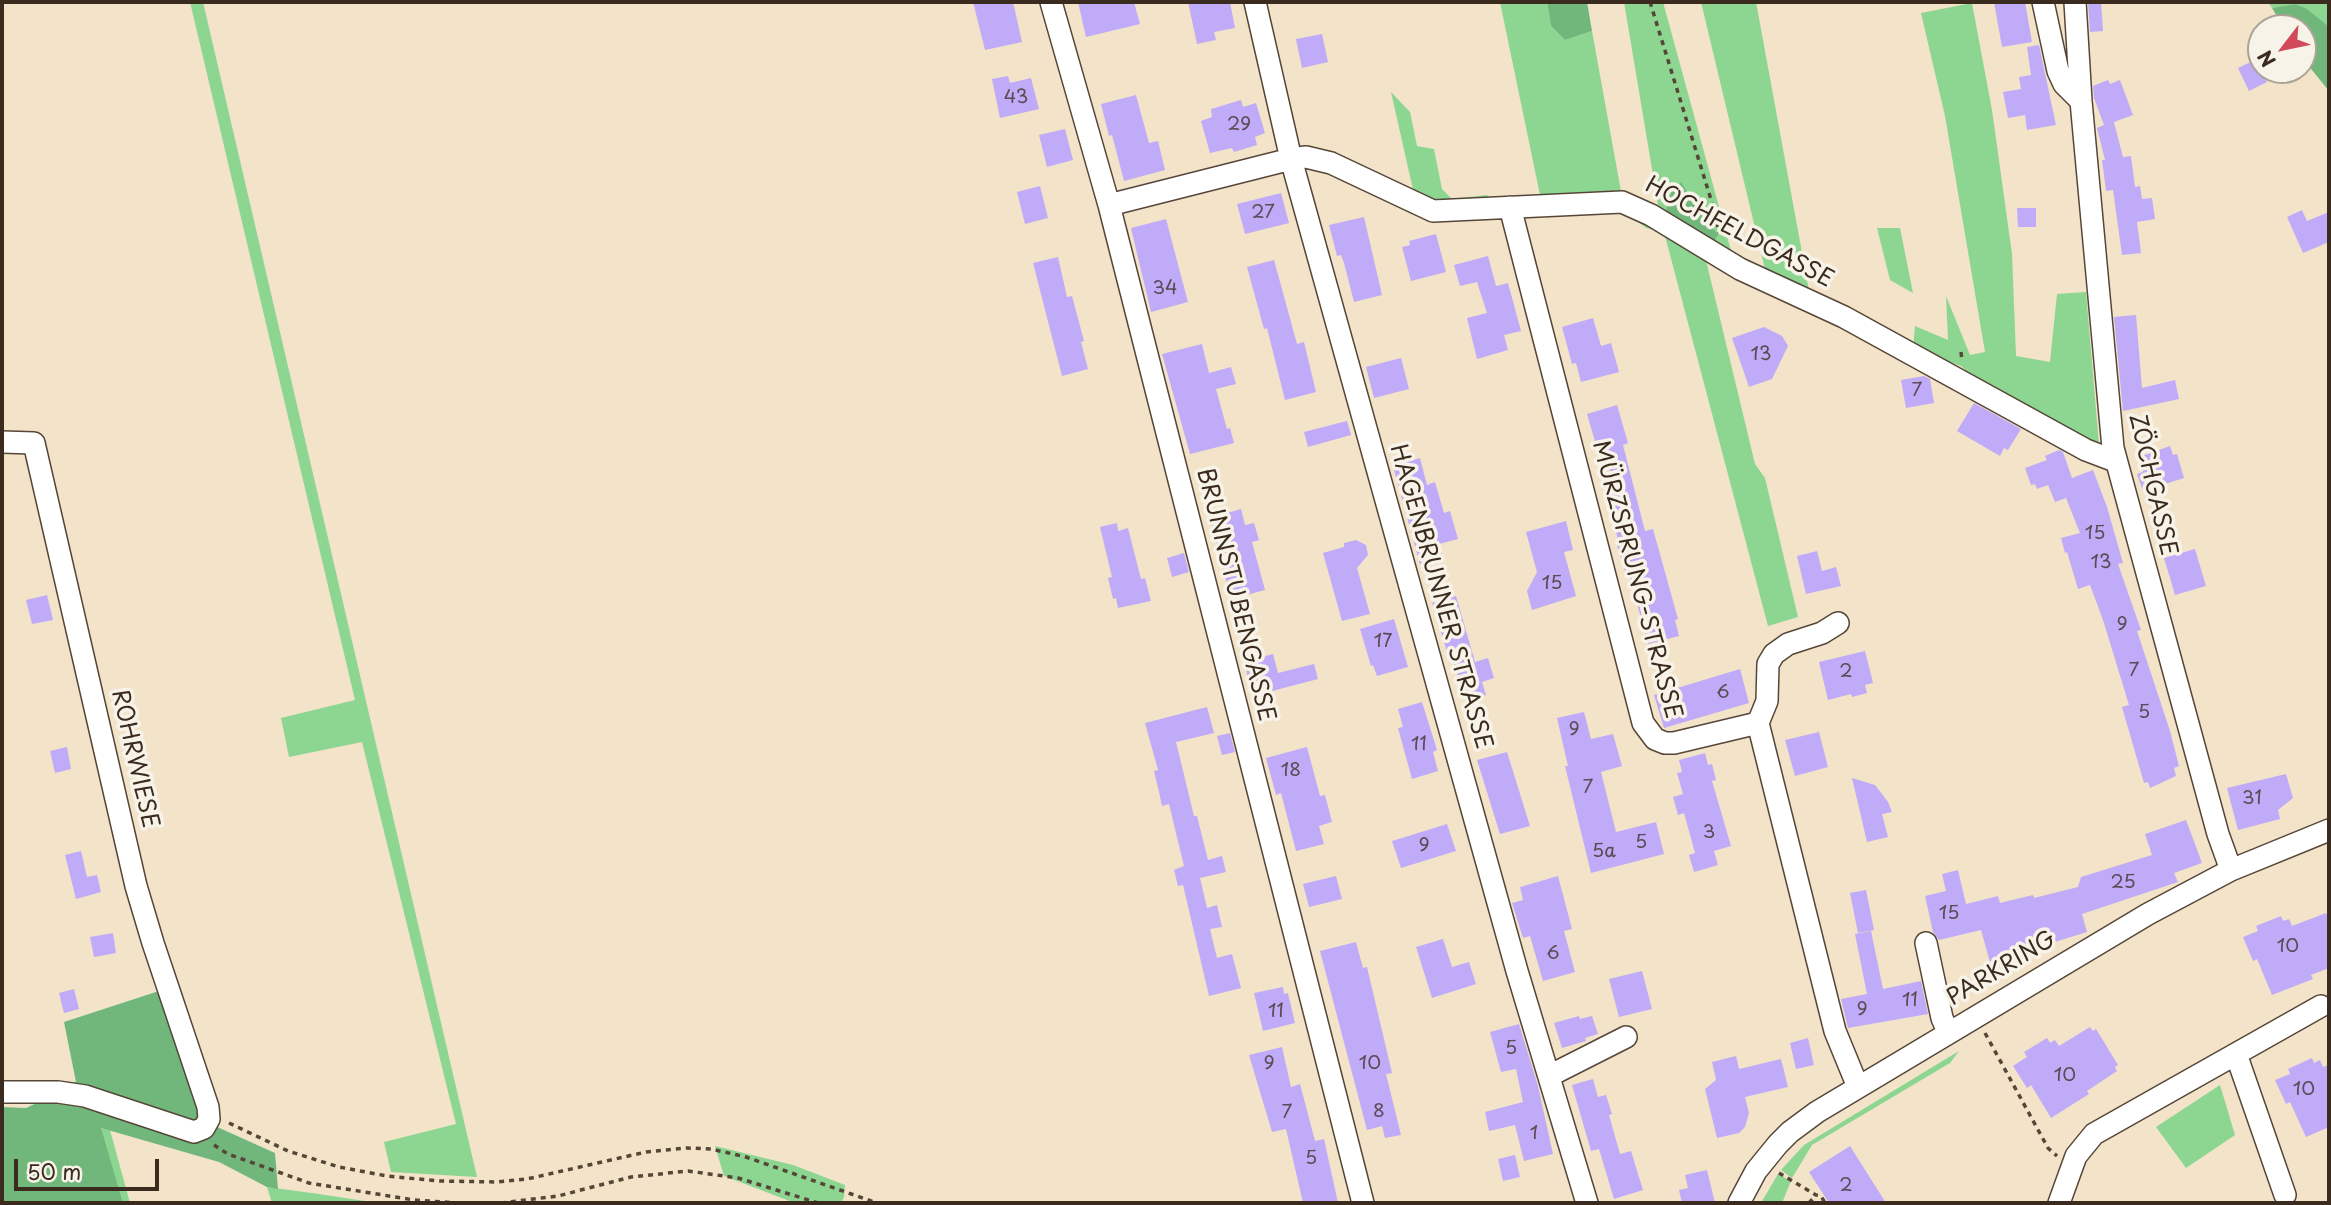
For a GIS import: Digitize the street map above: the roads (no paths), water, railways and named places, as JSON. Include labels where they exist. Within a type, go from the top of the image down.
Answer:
[{"type":"street","name":"BRUNNSTUBENGASSE","points":[[1051,2],[1109,205],[1363,1203]]},
{"type":"street","name":"HAGENBRUNNER STRASSE","points":[[1255,2],[1291,159],[1517,971],[1587,1203]]},
{"type":"street","points":[[2043,2],[2058,71],[2064,84],[2081,101]]},
{"type":"street","name":"ZÖCHGASSE","points":[[2075,2],[2108,418],[2115,461],[2218,834],[2231,870]]},
{"type":"street","points":[[2047,28],[2058,37],[2078,45]]},
{"type":"street","name":"HOCHFELDGASSE","points":[[1109,205],[1306,157],[1331,163],[1433,211],[1622,202],[1651,215],[1766,282],[1844,317],[2086,450],[2115,461]]},
{"type":"street","name":"MÜRZSPRUNG-STRASSE","points":[[1510,207],[1643,723],[1655,739],[1674,743],[1758,723]]},
{"type":"street","name":"ROHRWIESE","points":[[2,442],[34,443],[136,886],[209,1113],[208,1124],[194,1132],[85,1096],[58,1092],[2,1092]]},
{"type":"street","points":[[1838,623],[1822,633],[1788,644],[1773,654],[1768,664],[1767,701],[1758,723],[1835,1031],[1858,1087]]},
{"type":"street","name":"PARKRING","points":[[1739,1203],[1756,1171],[1790,1132],[1858,1087],[2147,914],[2231,870],[2329,830]]},
{"type":"street","points":[[1926,943],[1942,1018],[1948,1032]]},
{"type":"street","points":[[2059,1203],[2076,1156],[2094,1134],[2321,1006]]},
{"type":"street","points":[[1549,1076],[1626,1037]]},
{"type":"street","points":[[2236,1054],[2286,1195]]}]
